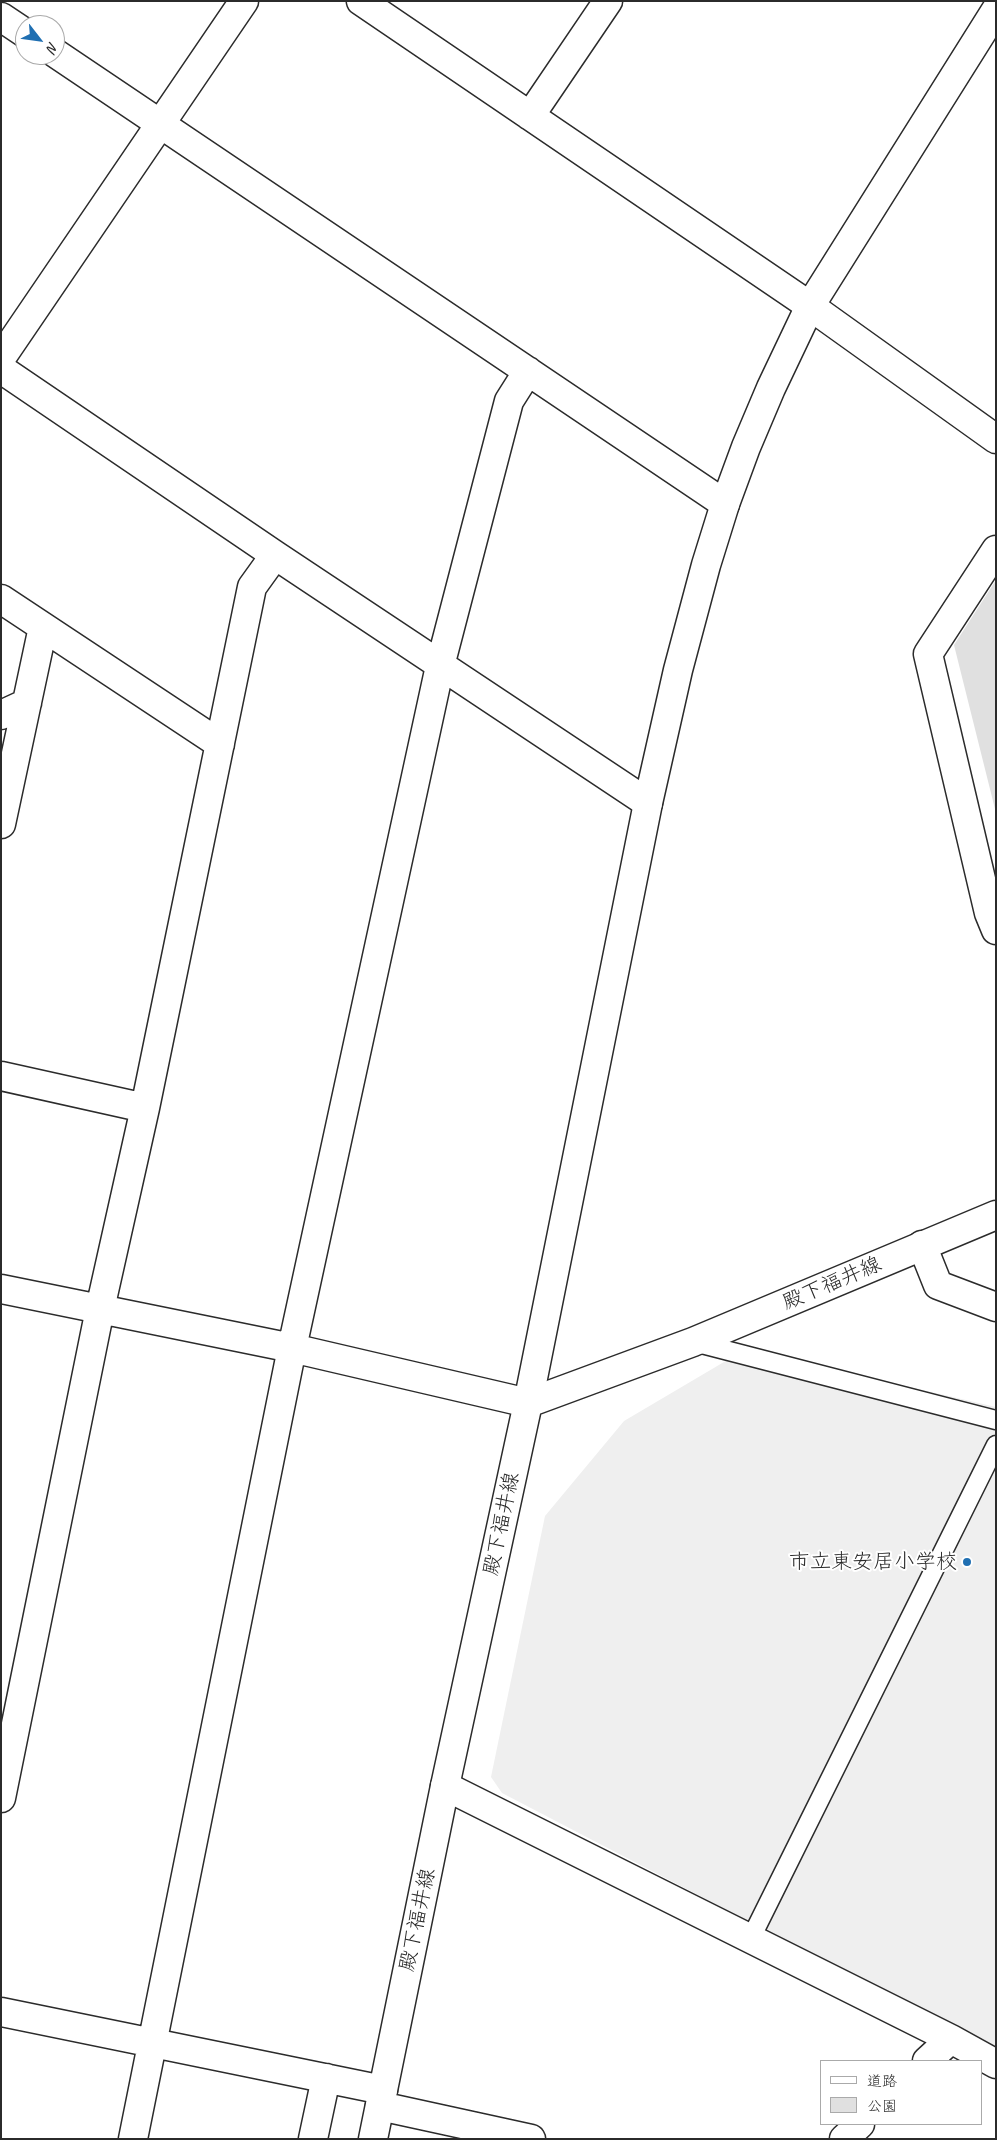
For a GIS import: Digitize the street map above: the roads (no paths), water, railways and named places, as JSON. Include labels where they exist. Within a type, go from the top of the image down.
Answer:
[{"type":"street","points":[[1,358],[244,1]]},
{"type":"street","points":[[361,1],[810,306],[996,440]]},
{"type":"street","points":[[530,116],[608,1]]},
{"type":"street","points":[[1,1290],[292,1348],[528,1403],[648,803],[678,670],[706,565],[725,504],[771,388],[810,306],[996,10]]},
{"type":"street","points":[[1,17],[15,26]]},
{"type":"street","points":[[65,60],[725,504]]},
{"type":"street","points":[[1,370],[440,666],[648,803]]},
{"type":"street","points":[[133,2139],[292,1348],[440,666],[509,400],[528,371]]},
{"type":"street","points":[[994,918],[928,654],[996,550]]},
{"type":"street","points":[[1,1798],[100,1309],[145,1108],[252,588],[275,555]]},
{"type":"street","points":[[1,599],[220,744]]},
{"type":"street","points":[[1,824],[43,627]]},
{"type":"street","points":[[1,715],[27,703]]},
{"type":"street","points":[[1,1076],[145,1108]]},
{"type":"street","name":"殿下福井線","points":[[373,2139],[445,1786],[528,1403],[693,1342],[996,1215]]},
{"type":"street","points":[[922,1245],[938,1285],[996,1308]]},
{"type":"street","points":[[445,1786],[751,1938],[951,2039],[996,2064]]},
{"type":"street","points":[[1,2012],[326,2078],[382,2098],[531,2139]]},
{"type":"street","points":[[928,2060],[951,2039]]},
{"type":"street","points":[[313,2139],[326,2078]]},
{"type":"street","points":[[844,2139],[859,2125]]},
{"type":"lane","points":[[693,1342],[996,1420]]},
{"type":"lane","points":[[751,1938],[996,1445]]},
{"type":"place","name":"市立東安居小学校","points":[[967,1562]]}]
